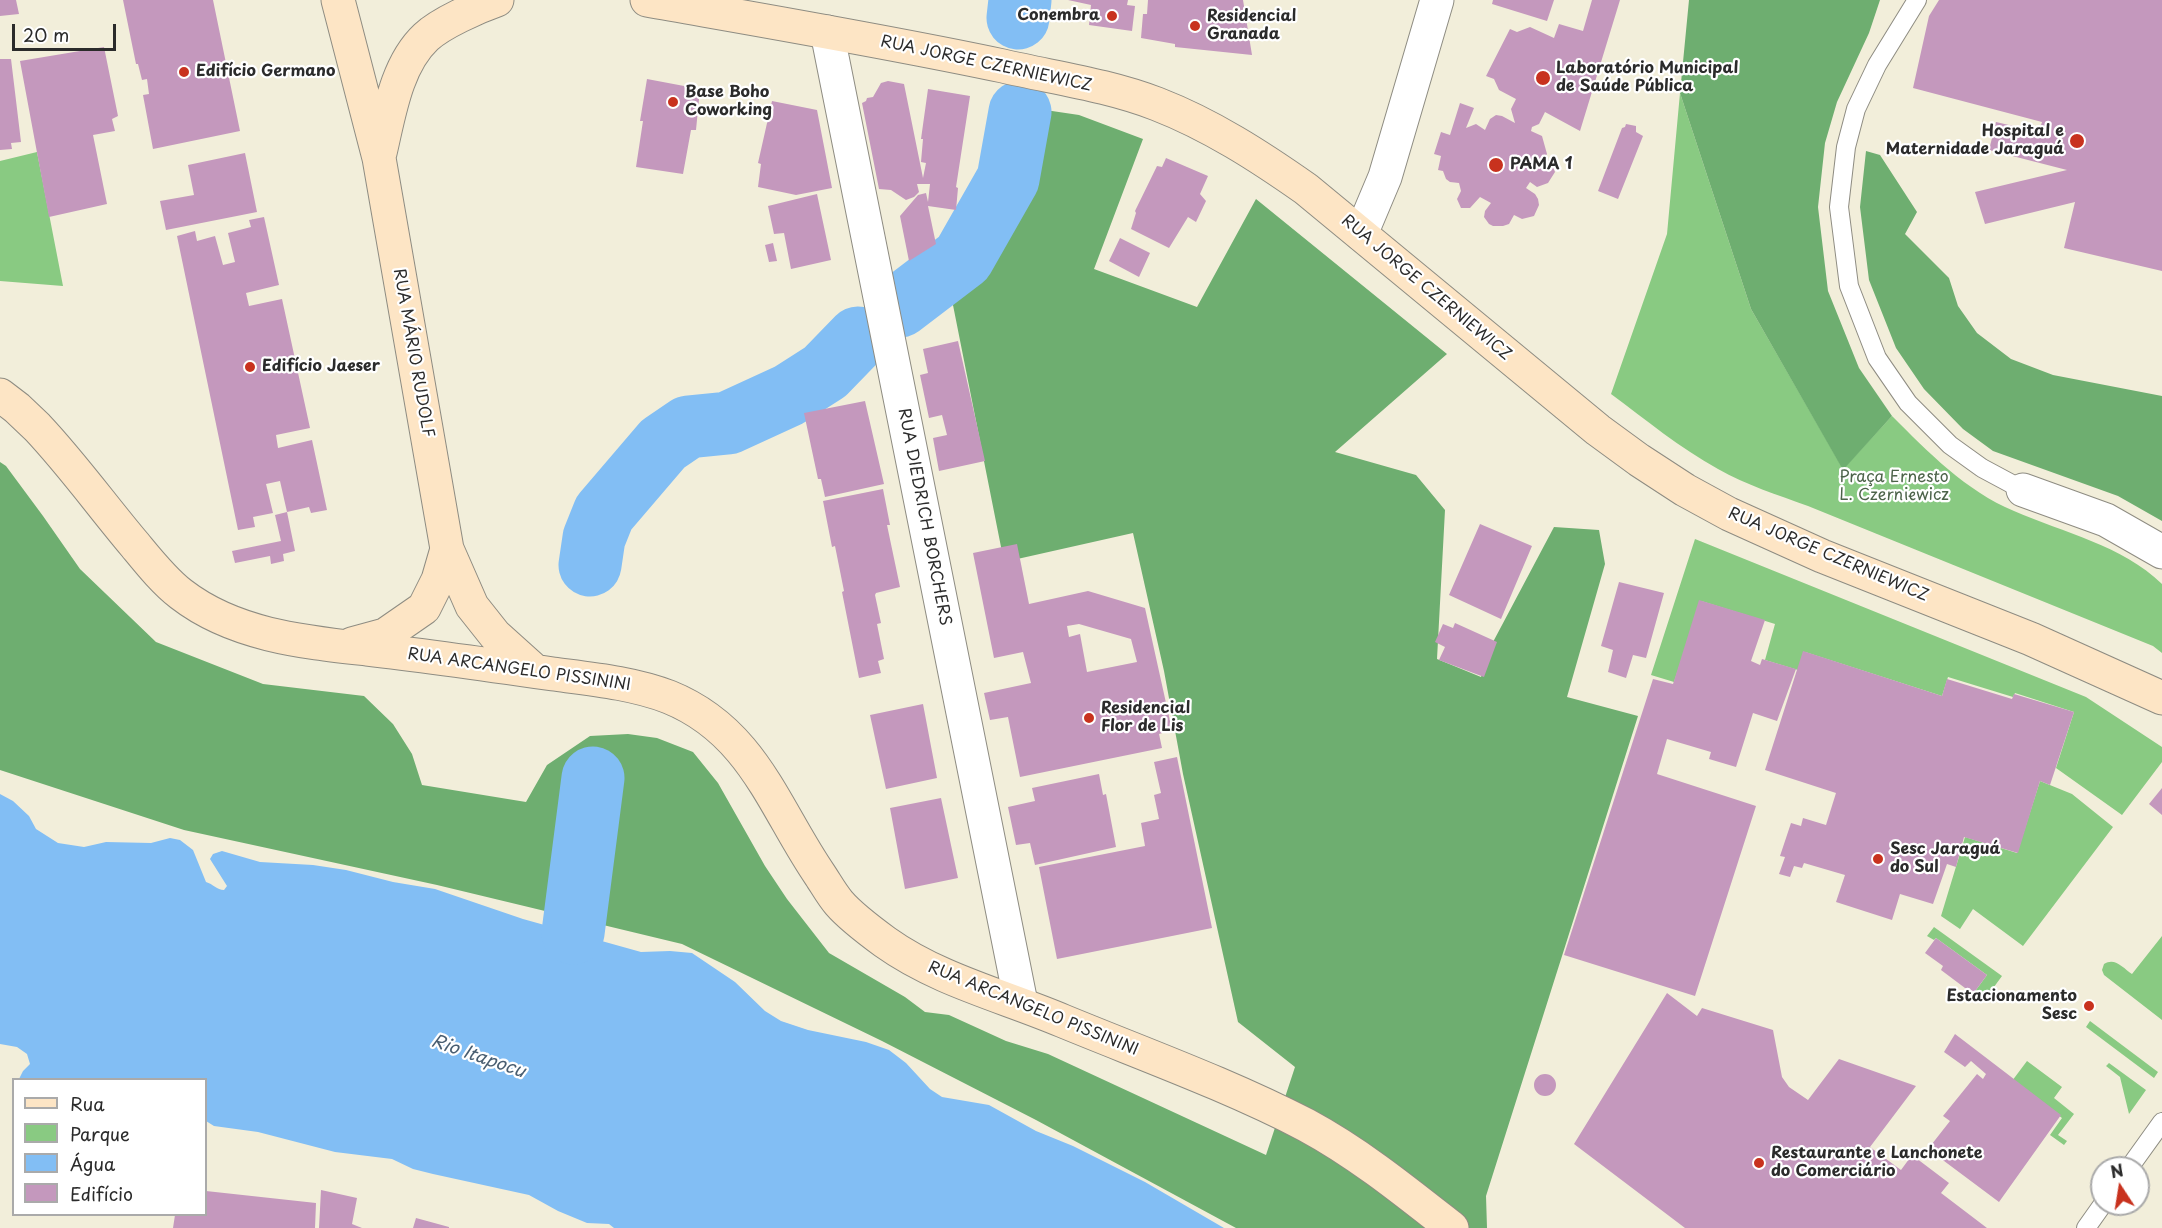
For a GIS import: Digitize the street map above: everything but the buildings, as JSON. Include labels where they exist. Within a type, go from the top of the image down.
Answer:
[{"type":"main road","name":"RUA MÁRIO RUDOLF","points":[[338,0],[379,158],[447,549],[472,606],[495,635],[535,671]]},
{"type":"main road","name":"RUA MÁRIO RUDOLF","points":[[379,158],[392,106],[407,62],[426,36],[453,20],[497,0]]},
{"type":"main road","name":"RUA JORGE CZERNIEWICZ","points":[[647,0],[923,49],[1117,90],[1212,129],[1306,189],[1598,430],[1684,490],[1730,514],[1822,556],[2031,639],[2162,698]]},
{"type":"main road","name":"RUA ARCANGELO PISSININI","points":[[0,395],[48,438],[120,528],[177,591],[197,605],[223,618],[274,636],[535,671],[637,688],[670,698],[714,723],[762,775],[806,853],[840,904],[885,942],[913,960],[947,976],[1021,1003],[1265,1105],[1309,1127],[1394,1182],[1452,1228]]},
{"type":"main road","name":"RUA MÁRIO RUDOLF","points":[[342,646],[385,635],[424,608],[438,580],[447,549]]},
{"type":"street","points":[[1361,234],[1385,177],[1437,0]]},
{"type":"street","name":"RUA DIEDRICH BORCHERS","points":[[827,32],[1021,1003]]},
{"type":"street","points":[[2023,490],[2106,520],[2162,552]]},
{"type":"lane","points":[[1917,0],[1877,65],[1856,109],[1846,147],[1839,207],[1849,286],[1877,358],[1908,403],[1950,445],[1982,468],[2023,490]]},
{"type":"lane","points":[[2138,1156],[2162,1122]]},
{"type":"green space","points":[[1689,0],[1880,0],[1869,33],[1837,102],[1825,143],[1818,207],[1828,291],[1859,368],[1892,416],[1843,470],[1751,309],[1680,93]]},
{"type":"green space","name":"Praça Ernesto L. Czerniewicz","points":[[1680,93],[1751,309],[1843,469],[1892,416],[1948,469],[1996,503],[2111,550],[2129,559],[2162,584],[2162,653],[2153,646],[1740,480],[1690,452],[1611,394],[1667,234]]},
{"type":"green space","points":[[998,103],[1079,115],[1143,139],[1094,269],[1197,307],[1256,199],[1447,354],[1335,452],[1416,475],[1445,510],[1437,659],[1481,677],[1493,642],[1554,527],[1599,530],[1605,564],[1567,697],[1638,716],[1486,1196],[1487,1228],[1236,1228],[1036,1120],[882,1041],[682,944],[437,885],[184,830],[0,770],[0,462],[6,466],[80,569],[156,642],[263,684],[364,696],[393,724],[412,754],[422,785],[526,802],[547,765],[590,736],[628,734],[657,738],[693,752],[718,783],[765,866],[787,899],[829,953],[905,997],[925,1012],[949,1015],[1006,1041],[1048,1054],[1266,1155],[1295,1067],[1238,1022],[1133,533],[1004,562],[951,295],[909,303],[903,266],[938,246],[984,192]]},
{"type":"green space","points":[[1866,151],[1880,155],[1917,212],[1905,234],[1949,278],[1958,306],[1977,333],[2011,359],[2053,375],[2162,396],[2162,521],[2118,496],[1993,451],[1963,429],[1924,389],[1896,348],[1869,280],[1860,207]]},
{"type":"green space","points":[[37,152],[63,286],[0,281],[0,161]]},
{"type":"green space","points":[[1695,539],[2086,697],[2162,747],[2162,762],[2122,815],[2056,768],[2074,712],[2015,693],[2013,697],[1948,677],[1942,696],[1805,652],[1798,670],[1765,660],[1775,624],[1701,601],[1674,682],[1651,675]]},
{"type":"green space","points":[[2040,781],[2072,794],[2113,827],[2023,946],[1973,909],[1960,929],[1941,916],[1965,837],[2017,853]]},
{"type":"green space","points":[[1934,927],[2002,976],[1983,1002],[1973,994],[1987,975],[1936,938],[1934,940],[1927,936]]},
{"type":"green space","points":[[2162,936],[2162,1020],[2104,975],[2102,970],[2104,964],[2112,962],[2119,964],[2132,974]]},
{"type":"green space","points":[[2090,1021],[2158,1072],[2154,1078],[2086,1027]]},
{"type":"green space","points":[[2027,1061],[2062,1087],[2054,1098],[2074,1114],[2058,1135],[2067,1141],[2064,1145],[2050,1135],[2062,1118],[2012,1081]]},
{"type":"green space","points":[[2109,1063],[2146,1090],[2129,1114],[2120,1077],[2106,1066]]},
{"type":"water","name":"Rio Itapocu","points":[[0,794],[13,801],[29,816],[36,829],[58,843],[84,847],[106,842],[151,843],[170,838],[180,840],[193,850],[206,882],[222,890],[227,886],[210,859],[213,854],[222,851],[260,862],[313,865],[346,870],[393,882],[435,889],[523,919],[641,952],[692,953],[735,982],[765,1011],[781,1021],[889,1050],[906,1063],[930,1089],[942,1097],[989,1105],[1036,1131],[1073,1146],[1145,1182],[1224,1228],[614,1228],[609,1224],[587,1223],[558,1211],[529,1195],[413,1169],[392,1159],[335,1152],[258,1132],[214,1126],[207,1122],[207,1078],[20,1078],[30,1064],[27,1054],[17,1047],[0,1044]]},
{"type":"waterway","points":[[1018,18],[1020,0]]},
{"type":"waterway","points":[[900,306],[963,258],[1008,179],[1020,112]]},
{"type":"waterway","points":[[590,565],[594,538],[604,513],[663,444],[688,427],[728,423],[789,395],[825,372],[858,338]]},
{"type":"waterway","points":[[573,933],[593,778]]},
{"type":"place","name":"Conembra","points":[[1112,16]]},
{"type":"place","name":"Residencial Granada","points":[[1195,26]]},
{"type":"place","name":"Edifício Germano","points":[[184,72]]},
{"type":"place","name":"Laboratório Municipal de Saúde Pública","points":[[1543,78]]},
{"type":"place","name":"Base Boho Coworking","points":[[673,102]]},
{"type":"place","name":"Hospital e Maternidade Jaraguá","points":[[2077,141]]},
{"type":"place","name":"PAMA 1","points":[[1496,165]]},
{"type":"place","name":"Edifício Jaeser","points":[[250,367]]},
{"type":"place","name":"Residencial Flor de Lis","points":[[1089,718]]},
{"type":"place","name":"Sesc Jaraguá do Sul","points":[[1878,859]]},
{"type":"place","name":"Estacionamento Sesc","points":[[2089,1006]]},
{"type":"place","name":"Restaurante e Lanchonete do Comerciário","points":[[1759,1163]]}]
